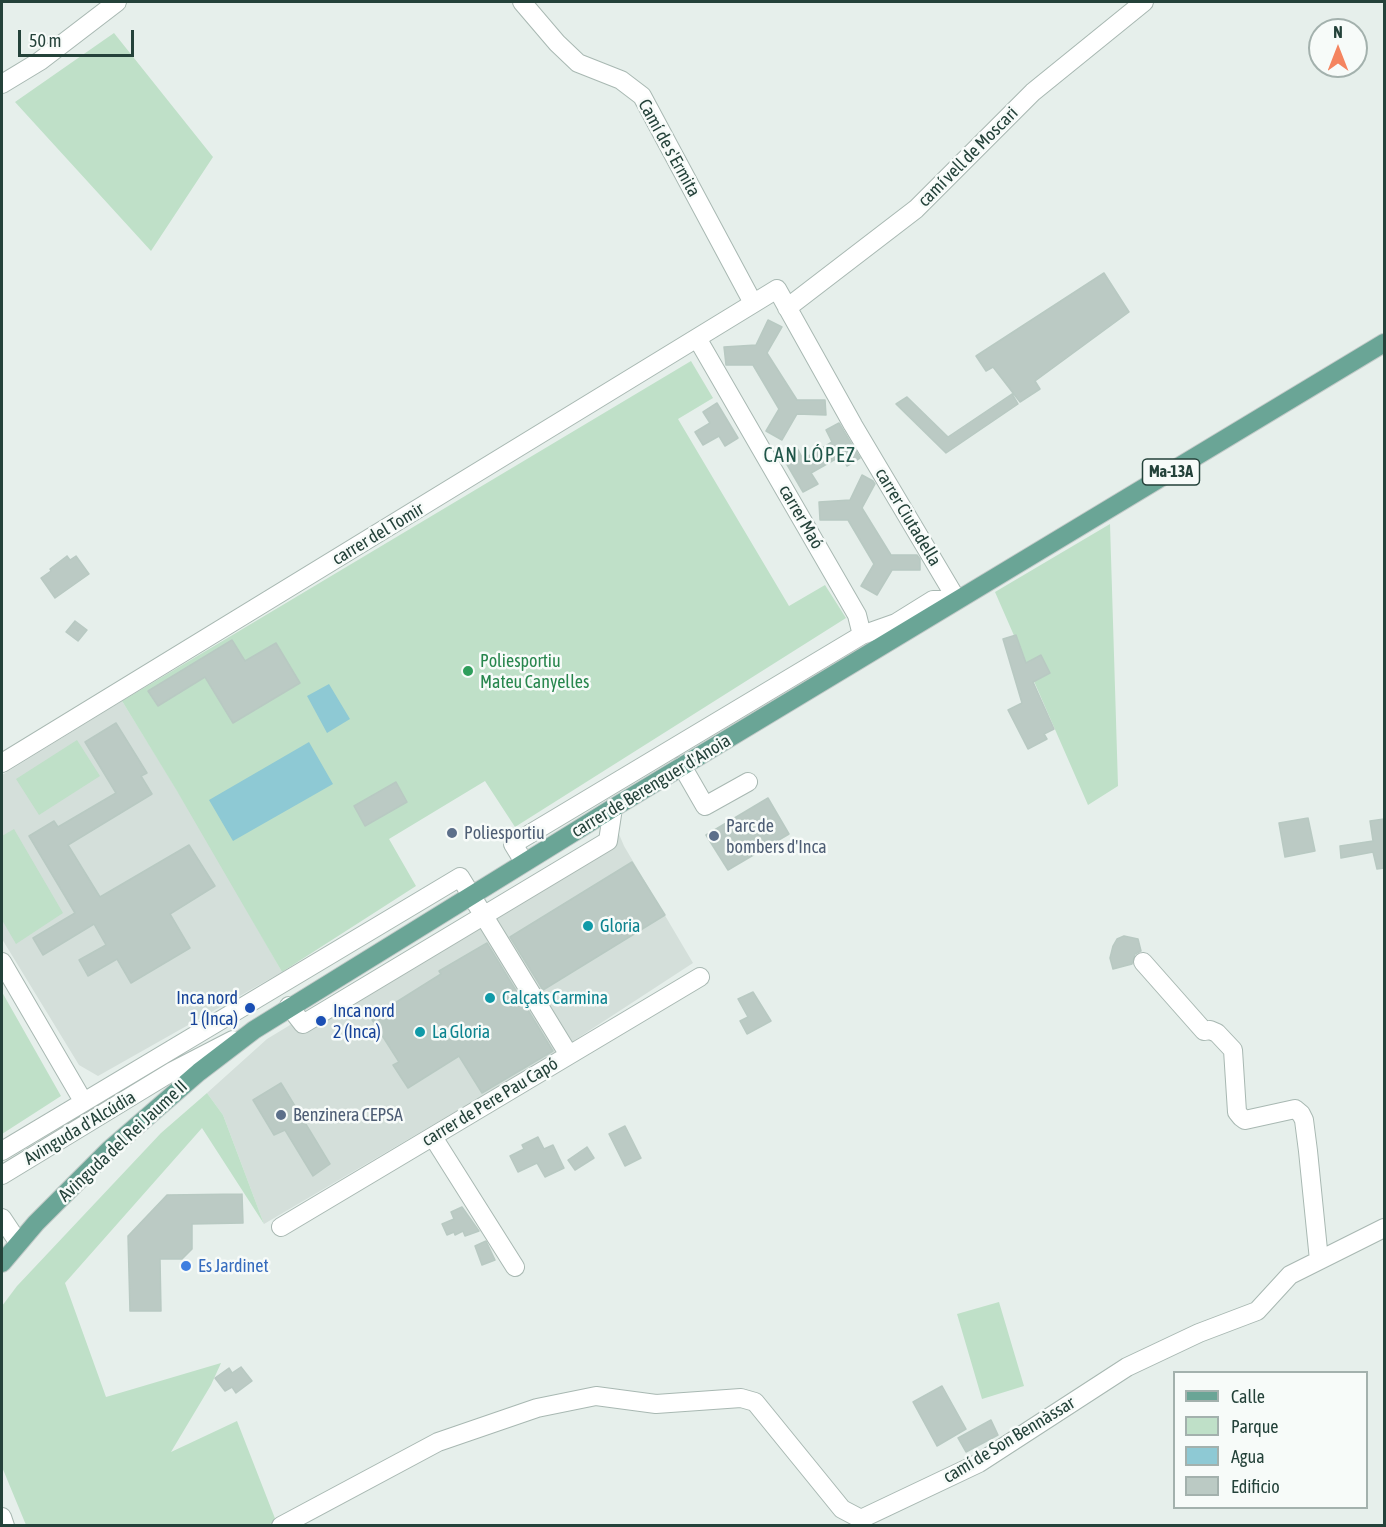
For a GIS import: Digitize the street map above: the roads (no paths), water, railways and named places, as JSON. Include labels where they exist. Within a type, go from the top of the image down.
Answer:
[{"type":"main road","name":"Ma-13A","points":[[957,600],[1384,343]]},
{"type":"main road","name":"carrer de Berenguer d'Anoia","points":[[254,1030],[289,1006],[524,862],[957,600]]},
{"type":"main road","name":"Avinguda del Rei Jaume II","points":[[2,1263],[10,1241],[109,1150],[199,1072],[254,1030]]},
{"type":"street","points":[[2,84],[40,61],[117,2]]},
{"type":"street","name":"Camí de s'Ermita","points":[[522,2],[557,43],[578,63],[621,81],[642,96],[753,303]]},
{"type":"street","name":"camí vell de Moscari","points":[[787,308],[916,209],[1033,92],[1144,2]]},
{"type":"street","name":"carrer Ciutadella","points":[[753,303],[777,289],[957,600]]},
{"type":"street","name":"carrer del Tomir","points":[[2,763],[753,303]]},
{"type":"street","name":"carrer Maó","points":[[697,339],[857,615],[862,635]]},
{"type":"street","points":[[857,615],[873,618],[891,612],[928,591],[937,567]]},
{"type":"street","points":[[524,862],[513,844],[862,635],[896,622],[933,600],[957,600]]},
{"type":"street","points":[[682,766],[705,806],[748,782]]},
{"type":"street","points":[[289,1006],[303,1024],[608,842],[613,808]]},
{"type":"street","points":[[2,1151],[82,1101],[460,877],[569,1055]]},
{"type":"street","points":[[2,962],[82,1101]]},
{"type":"street","points":[[1143,962],[1204,1031],[1217,1033],[1233,1050],[1237,1112],[1240,1117],[1245,1120],[1295,1109],[1301,1114],[1304,1120],[1308,1151],[1318,1260]]},
{"type":"street","name":"carrer de Pere Pau Capó","points":[[281,1227],[700,977]]},
{"type":"street","name":"Avinguda d'Alcúdia","points":[[2,1175],[172,1071],[254,1030]]},
{"type":"street","points":[[433,1137],[515,1267]]},
{"type":"street","points":[[2,1218],[10,1241]]},
{"type":"street","name":"camí de Son Bennàssar","points":[[281,1526],[438,1442],[537,1408],[596,1396],[657,1404],[741,1398],[755,1402],[842,1509],[861,1519],[978,1462],[1127,1367],[1199,1333],[1257,1311],[1290,1275],[1384,1228]]},
{"type":"street","points":[[2,1517],[5,1526]]},
{"type":"water","points":[[329,684],[350,719],[327,733],[307,696]]},
{"type":"water","points":[[309,742],[333,784],[233,841],[209,800]]},
{"type":"place","name":"Poliesportiu Mateu Canyelles","points":[[468,671]]},
{"type":"place","name":"Poliesportiu","points":[[452,833]]},
{"type":"place","name":"Parc de bombers d'Inca","points":[[714,836]]},
{"type":"place","name":"Gloria","points":[[588,926]]},
{"type":"place","name":"Calçats Carmina","points":[[490,998]]},
{"type":"place","name":"Inca nord 1 (Inca)","points":[[250,1008]]},
{"type":"place","name":"Inca nord 2 (Inca)","points":[[321,1021]]},
{"type":"place","name":"La Gloria","points":[[420,1032]]},
{"type":"place","name":"Benzinera CEPSA","points":[[281,1115]]},
{"type":"place","name":"Es Jardinet","points":[[186,1266]]},
{"type":"district","name":"CAN LÓPEZ","points":[[810,456]]}]
